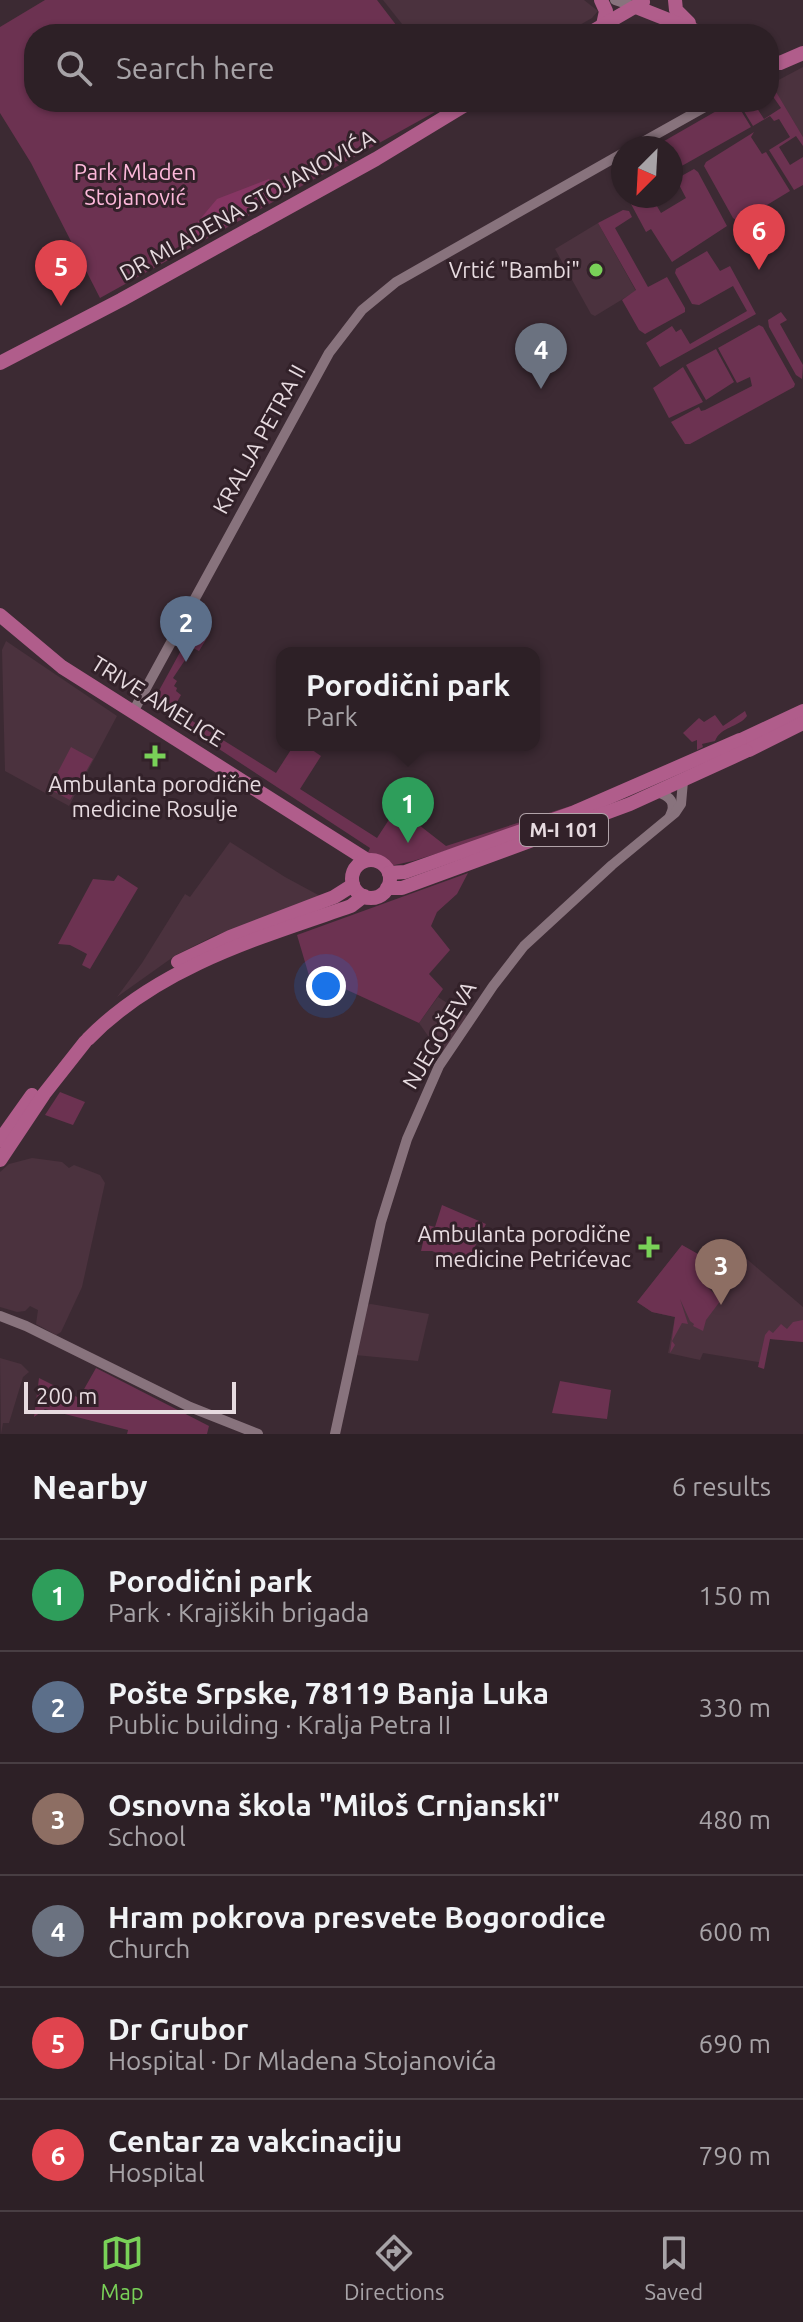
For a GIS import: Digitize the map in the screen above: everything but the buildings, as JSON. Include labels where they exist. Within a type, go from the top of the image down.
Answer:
[{"type":"main road","points":[[601,0],[606,11],[603,24]]},
{"type":"main road","points":[[675,0],[679,14],[691,24]]},
{"type":"main road","points":[[605,24],[642,3],[683,24]]},
{"type":"main road","points":[[779,63],[803,53]]},
{"type":"main road","name":"DR MLADENA STOJANOVIĆA","points":[[0,363],[376,159],[454,112]]},
{"type":"main road","name":"TRIVE AMELICE","points":[[0,615],[62,667],[367,860]]},
{"type":"main road","name":"M-I 101","points":[[388,880],[402,888],[657,792],[683,781],[803,711]]},
{"type":"main road","name":"M-I 101","points":[[0,1140],[47,1075],[120,1000],[192,954],[334,897],[358,891],[375,897],[388,880],[405,872],[575,812],[803,723]]},
{"type":"main road","name":"TRIVE AMELICE","points":[[339,842],[354,869]]},
{"type":"main road","points":[[358,891],[354,869],[367,860],[382,863],[388,880]]},
{"type":"main road","name":"M-I 101","points":[[0,1160],[84,1040]]},
{"type":"street","points":[[615,0],[642,3]]},
{"type":"street","points":[[653,136],[696,112]]},
{"type":"street","name":"KRALJA PETRA II","points":[[133,712],[340,336],[370,302],[396,282],[611,160]]},
{"type":"street","points":[[672,816],[681,804],[683,781]]},
{"type":"street","points":[[657,792],[665,794],[672,802],[672,816]]},
{"type":"street","name":"NJEGOŠEVA","points":[[335,1434],[381,1222],[420,1106],[439,1066],[514,957],[612,865],[672,816]]},
{"type":"street","points":[[0,1309],[26,1326]]},
{"type":"street","points":[[0,1316],[190,1407],[258,1434]]},
{"type":"shaded area","points":[[383,0],[584,0],[598,11],[582,24],[402,24]]},
{"type":"shaded area","points":[[803,67],[803,137],[779,97],[779,80]]},
{"type":"shaded area","points":[[308,169],[314,175],[203,238],[191,230],[217,199],[269,179],[274,189]]},
{"type":"shaded area","name":"Vrtić \"Bambi\"","points":[[598,223],[636,291],[595,316],[591,314],[555,249]]},
{"type":"shaded area","points":[[6,641],[117,716],[69,806],[5,771],[2,650]]},
{"type":"shaded area","points":[[230,842],[322,897],[214,936],[176,955],[117,997],[185,894],[190,897]]},
{"type":"shaded area","points":[[438,997],[467,1016],[440,1053],[419,1023]]},
{"type":"shaded area","points":[[32,1158],[62,1162],[69,1168],[74,1165],[100,1175],[105,1183],[82,1287],[61,1332],[56,1335],[36,1324],[38,1310],[30,1306],[25,1311],[17,1312],[0,1307],[0,1172],[9,1164]]},
{"type":"shaded area","points":[[728,1243],[803,1307],[803,1342],[770,1339],[764,1363],[703,1353],[700,1360],[668,1353],[675,1317],[652,1312],[637,1302],[682,1245],[714,1264]]},
{"type":"shaded area","points":[[366,1305],[429,1314],[418,1361],[355,1355]]},
{"type":"shaded area","points":[[0,1358],[21,1364],[29,1372],[23,1377],[9,1423],[3,1423],[1,1434]]},
{"type":"green space","name":"Park Mladen Stojanović","points":[[45,0],[377,0],[395,24],[24,24],[24,112],[435,112],[100,298],[31,163],[0,113],[0,27]]},
{"type":"green space","points":[[779,97],[803,137],[803,146],[796,136],[779,147],[790,165],[803,157],[803,185],[794,190],[769,150],[790,137],[779,119],[774,121],[770,116],[753,126],[744,112],[759,112],[764,119],[781,108]]},
{"type":"green space","points":[[715,112],[742,112],[751,127],[683,165],[683,136],[673,136]]},
{"type":"green space","points":[[754,132],[751,137],[762,154],[766,152],[790,191],[739,222],[733,218],[704,166]]},
{"type":"green space","points":[[694,169],[698,172],[727,226],[672,262],[651,229],[646,232],[633,208],[658,208],[661,213],[669,208],[683,208],[686,198],[683,175]]},
{"type":"green space","points":[[623,210],[629,211],[632,217],[615,228],[648,287],[667,277],[685,308],[685,312],[645,334],[639,330],[622,300],[636,290],[598,223]]},
{"type":"green space","points":[[707,251],[720,271],[730,266],[756,314],[660,367],[646,343],[672,326],[676,332],[681,329],[690,344],[747,311],[733,286],[699,305],[692,304],[675,273],[676,269]]},
{"type":"green space","points":[[781,312],[787,320],[780,324],[803,365],[802,379],[796,375],[769,327],[768,320]]},
{"type":"green space","points":[[759,325],[763,327],[794,387],[685,444],[671,422],[699,407],[701,411],[705,410],[752,386],[750,377],[737,383],[718,348]]},
{"type":"green space","points":[[716,349],[734,382],[706,400],[686,365]]},
{"type":"green space","points":[[683,367],[703,402],[669,418],[653,388]]},
{"type":"green space","points":[[196,623],[210,633],[199,651],[193,648],[173,678],[177,681],[174,686],[176,691],[181,695],[173,709],[276,773],[290,751],[314,751],[321,756],[300,789],[377,838],[390,818],[402,826],[410,818],[446,846],[586,801],[702,751],[659,775],[588,802],[463,845],[390,866],[379,857],[367,855],[370,848],[158,709],[156,696]]},
{"type":"green space","points":[[745,711],[747,716],[743,720],[697,750],[697,740],[692,742],[683,733],[699,718],[704,722],[715,715],[723,726]]},
{"type":"green space","points":[[71,747],[93,759],[70,800],[49,789]]},
{"type":"green space","points":[[468,873],[457,894],[437,912],[431,926],[450,950],[429,974],[443,989],[419,1023],[345,989],[310,979],[297,935]]},
{"type":"green space","points":[[118,875],[138,888],[90,969],[82,965],[87,954],[70,945],[58,944],[93,879],[114,881]]},
{"type":"green space","points":[[60,1092],[85,1102],[73,1125],[45,1115]]},
{"type":"green space","points":[[442,1205],[486,1224],[466,1265],[432,1251],[421,1251],[427,1225],[435,1227]]},
{"type":"green space","points":[[682,1245],[714,1263],[712,1267],[719,1270],[715,1275],[696,1268],[714,1276],[706,1286],[721,1300],[706,1320],[703,1331],[693,1326],[680,1299],[688,1324],[682,1323],[672,1341],[675,1345],[670,1353],[675,1317],[652,1312],[637,1302]]},
{"type":"green space","points":[[803,1320],[803,1342],[770,1339],[764,1369],[758,1367],[765,1335],[769,1330],[773,1333],[781,1324],[787,1329],[793,1322]]},
{"type":"green space","points":[[96,1368],[209,1426],[207,1434],[127,1434],[128,1430],[45,1409],[34,1417],[39,1378],[79,1398]]},
{"type":"green space","points":[[560,1381],[611,1390],[607,1419],[552,1413]]},
{"type":"place","name":"Vrtić \"Bambi\"","points":[[596,270]]},
{"type":"place","name":"Centar za vakcinaciju","points":[[759,270]]},
{"type":"place","name":"Dr Grubor","points":[[61,306]]},
{"type":"place","name":"Hram pokrova presvete Bogorodice","points":[[541,389]]},
{"type":"place","name":"Pošte Srpske, 78119 Banja Luka","points":[[186,662]]},
{"type":"place","name":"Ambulanta porodične medicine Rosulje","points":[[155,756]]},
{"type":"place","name":"Porodični park","points":[[408,843]]},
{"type":"place","name":"Ambulanta porodične medicine Petrićevac","points":[[649,1247]]},
{"type":"place","name":"Osnovna škola \"Miloš Crnjanski\"","points":[[721,1305]]}]
